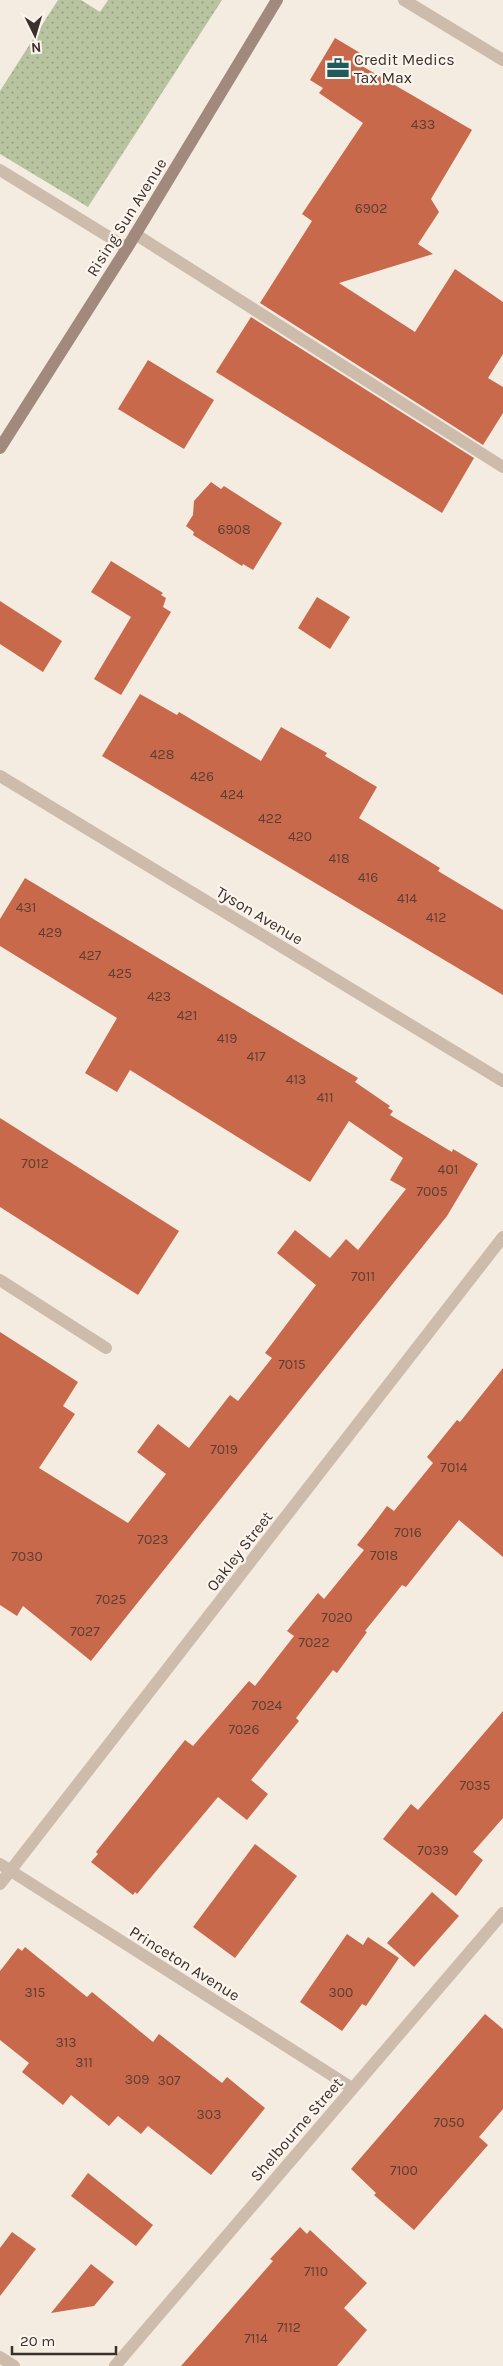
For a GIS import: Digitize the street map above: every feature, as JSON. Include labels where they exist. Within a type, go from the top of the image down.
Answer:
[{"type":"main road","name":"Rising Sun Avenue","points":[[0,448],[127,248],[277,0]]},
{"type":"street","points":[[404,0],[503,60]]},
{"type":"street","points":[[0,170],[127,248]]},
{"type":"street","points":[[135,234],[503,467]]},
{"type":"street","name":"Tyson Avenue","points":[[0,776],[503,1081]]},
{"type":"street","name":"Oakley Street","points":[[0,1884],[5,1868],[503,1237]]},
{"type":"street","points":[[0,1280],[106,1348]]},
{"type":"street","name":"Princeton Avenue","points":[[5,1868],[352,2088]]},
{"type":"street","name":"Shelbourne Street","points":[[115,2366],[503,1913]]},
{"type":"street","points":[[0,2357],[14,2366]]},
{"type":"green space","points":[[58,0],[81,0],[100,12],[108,0],[222,0],[88,207],[0,154],[0,91]]},
{"type":"building","points":[[335,38],[367,57],[362,66],[472,130],[431,199],[439,212],[418,244],[433,254],[339,283],[415,332],[455,269],[503,302],[503,354],[488,378],[503,387],[503,413],[483,445],[260,303],[312,221],[302,214],[363,123],[319,93],[323,88],[310,80]]},
{"type":"building","points":[[251,317],[474,458],[442,513],[216,372]]},
{"type":"building","points":[[148,360],[214,400],[184,449],[118,409]]},
{"type":"building","points":[[211,482],[221,489],[224,486],[282,523],[253,570],[243,564],[242,566],[193,535],[194,532],[186,526],[193,515],[194,501]]},
{"type":"building","points":[[111,561],[163,593],[161,595],[166,598],[163,607],[171,612],[121,695],[94,679],[131,617],[91,592]]},
{"type":"building","points":[[317,597],[350,617],[330,649],[298,628]]},
{"type":"building","points":[[0,601],[62,641],[43,672],[0,644]]},
{"type":"building","points":[[140,694],[177,715],[179,712],[261,761],[281,727],[327,753],[325,756],[377,787],[359,818],[440,868],[438,871],[503,910],[503,995],[102,756]]},
{"type":"building","points":[[25,878],[358,1078],[355,1082],[390,1106],[388,1108],[393,1111],[390,1115],[452,1152],[453,1149],[478,1164],[447,1216],[91,1661],[23,1606],[17,1616],[0,1605],[0,1332],[78,1382],[63,1406],[75,1414],[39,1468],[128,1523],[166,1474],[137,1452],[158,1424],[189,1448],[230,1395],[238,1401],[272,1358],[265,1353],[316,1285],[277,1253],[295,1230],[330,1258],[346,1239],[358,1250],[406,1189],[390,1180],[403,1158],[349,1121],[310,1182],[130,1070],[117,1092],[85,1073],[117,1018],[0,946],[0,919]]},
{"type":"building","points":[[0,1118],[179,1231],[138,1295],[0,1207]]},
{"type":"building","points":[[503,1368],[503,1557],[459,1520],[406,1587],[402,1585],[365,1631],[367,1632],[337,1673],[333,1670],[296,1718],[299,1721],[251,1780],[268,1794],[247,1820],[218,1797],[137,1894],[135,1892],[133,1895],[91,1862],[98,1854],[96,1852],[185,1740],[193,1746],[249,1681],[255,1686],[294,1636],[287,1631],[318,1593],[324,1599],[364,1550],[357,1545],[387,1506],[394,1511],[433,1463],[427,1457],[457,1420],[460,1422]]},
{"type":"building","points":[[503,1711],[503,1818],[473,1852],[483,1860],[456,1896],[383,1839],[411,1804],[418,1810]]},
{"type":"building","points":[[255,1844],[297,1876],[235,1958],[193,1927]]},
{"type":"building","points":[[432,1892],[459,1916],[414,1967],[387,1943]]},
{"type":"building","points":[[347,1934],[363,1945],[368,1937],[399,1958],[366,2006],[362,2004],[342,2031],[300,2002]]},
{"type":"building","points":[[25,1947],[87,1997],[92,1992],[153,2042],[159,2034],[222,2083],[227,2077],[265,2108],[211,2175],[148,2126],[141,2134],[118,2116],[109,2126],[71,2095],[63,2105],[22,2072],[29,2063],[0,2040],[0,1971],[18,1948],[22,1951]]},
{"type":"building","points":[[485,2014],[503,2029],[503,2109],[479,2137],[488,2145],[414,2230],[374,2195],[376,2193],[351,2169]]},
{"type":"building","points":[[88,2173],[153,2225],[136,2246],[71,2196]]},
{"type":"building","points":[[300,2227],[307,2234],[310,2230],[367,2283],[344,2308],[367,2330],[337,2366],[181,2366],[273,2261],[270,2259]]},
{"type":"building","points":[[12,2232],[36,2249],[0,2296],[0,2248]]},
{"type":"building","points":[[91,2264],[114,2282],[94,2306],[51,2313]]},
{"type":"place","name":"Credit Medics Tax Max","points":[[338,68]]}]
